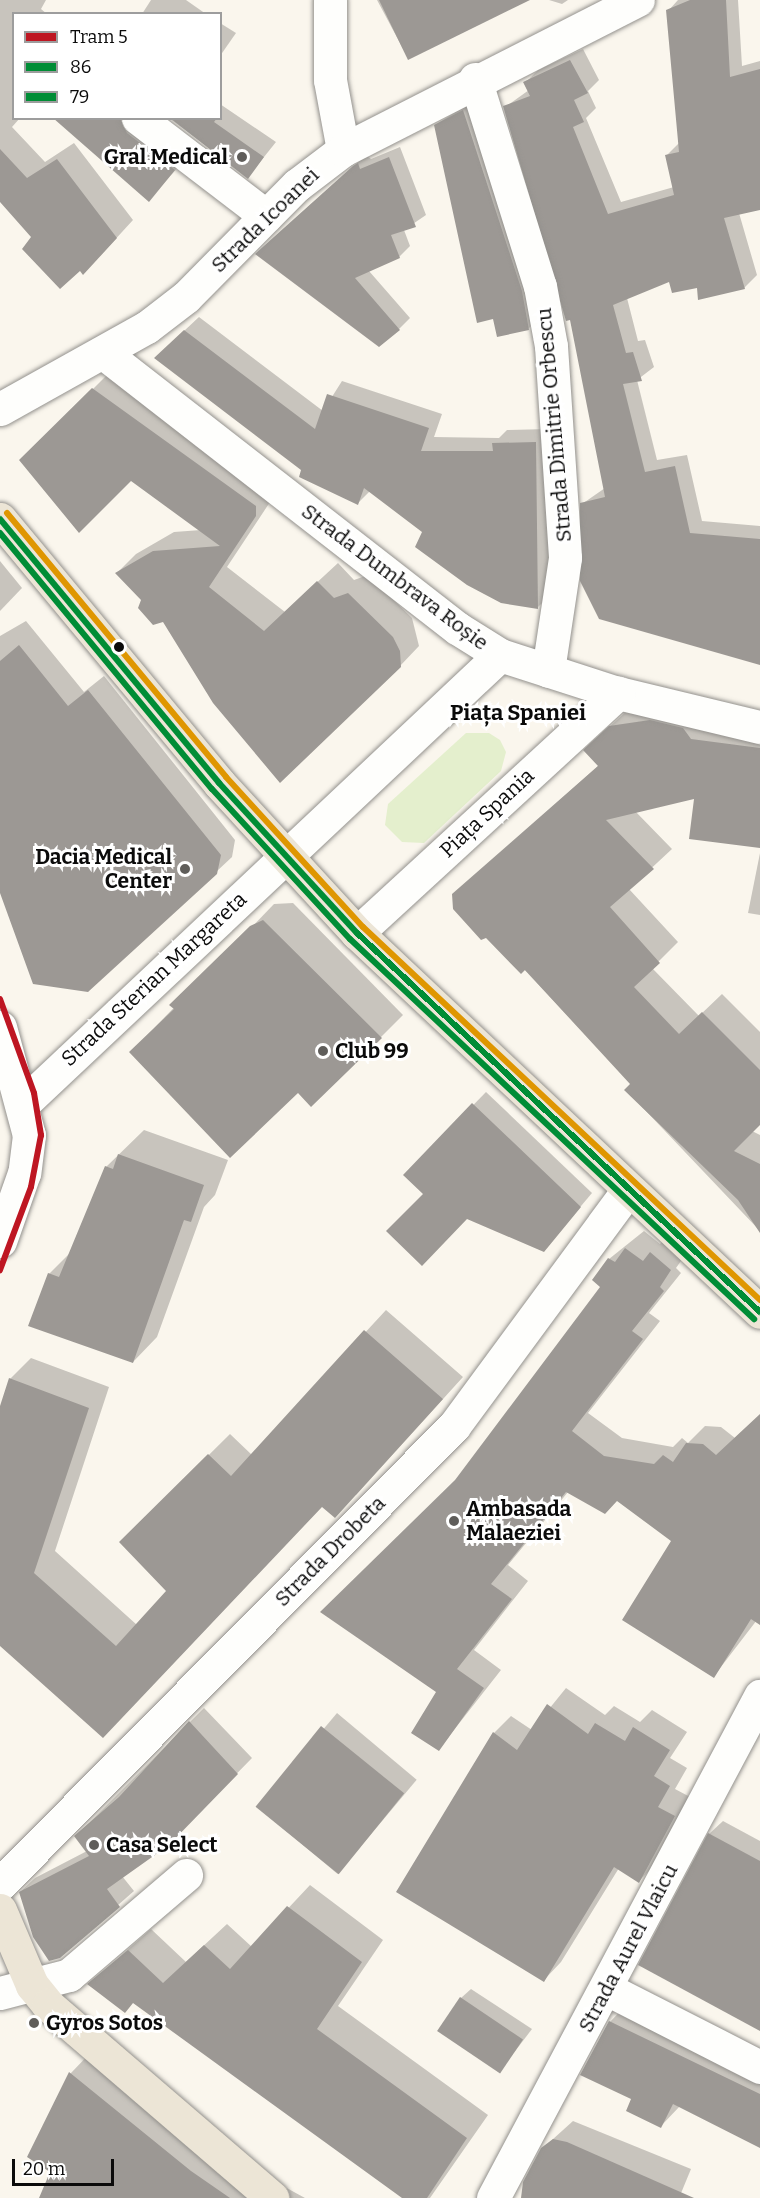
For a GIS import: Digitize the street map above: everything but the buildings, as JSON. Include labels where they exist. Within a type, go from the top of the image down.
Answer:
[{"type":"main road","points":[[0,519],[284,857],[357,933],[627,1191],[760,1312]]},
{"type":"main road","points":[[0,1910],[32,1985],[67,2026],[272,2198]]},
{"type":"street","points":[[330,0],[330,80],[343,150]]},
{"type":"street","name":"Strada Icoanei","points":[[0,409],[105,354],[186,297],[266,216],[343,150],[475,79],[638,0]]},
{"type":"street","name":"Strada Dimitrie Orbescu","points":[[475,79],[540,286],[551,346],[565,558],[548,671]]},
{"type":"street","points":[[141,120],[266,216]]},
{"type":"street","name":"Strada Dumbrava Roșie","points":[[105,354],[457,628],[500,654],[618,693],[760,727]]},
{"type":"street","points":[[284,857],[500,654]]},
{"type":"street","name":"Piața Spania","points":[[357,933],[618,693]]},
{"type":"street","name":"Strada Sterian Margareta","points":[[25,1102],[284,857]]},
{"type":"street","points":[[0,1027],[25,1102],[27,1154],[0,1241]]},
{"type":"street","name":"Strada Drobeta","points":[[0,1884],[454,1426],[627,1191]]},
{"type":"street","name":"Strada Aurel Vlaicu","points":[[493,2198],[607,1989],[760,1696]]},
{"type":"street","points":[[0,1993],[69,1975],[186,1875]]},
{"type":"street","points":[[607,1989],[760,2067]]},
{"type":"green space","points":[[466,733],[489,733],[500,740],[506,752],[501,771],[424,843],[402,842],[385,825],[388,804]]},
{"type":"tram line","name":"5","points":[[0,999],[34,1093],[41,1135],[31,1187],[0,1270]]},
{"type":"transit line","points":[[7,513],[226,777],[363,927],[760,1300]]},
{"type":"transit line","name":"86","points":[[0,519],[219,783],[357,933],[760,1312]]},
{"type":"transit line","name":"79","points":[[0,533],[212,789],[350,939],[754,1319]]},
{"type":"place","name":"Gral Medical","points":[[242,157]]},
{"type":"place","name":"Dacia Medical Center","points":[[185,869]]},
{"type":"place","name":"Club 99","points":[[323,1051]]},
{"type":"place","name":"Ambasada Malaeziei","points":[[454,1521]]},
{"type":"place","name":"Casa Select","points":[[94,1845]]},
{"type":"place","name":"Gyros Sotos","points":[[34,2023]]},
{"type":"district","name":"Piața Spaniei","points":[[518,713]]}]
